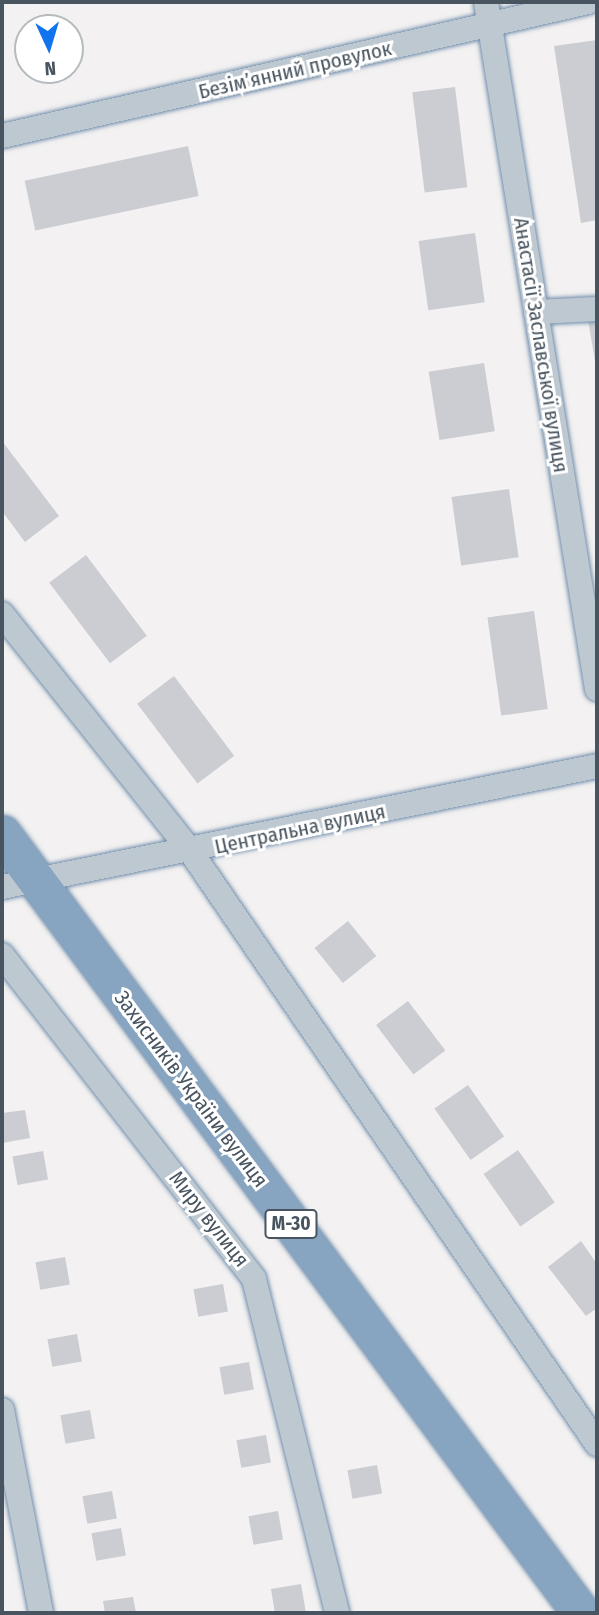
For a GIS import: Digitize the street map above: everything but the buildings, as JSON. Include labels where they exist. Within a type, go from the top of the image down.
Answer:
[{"type":"highway","name":"Захисників України вулиця","points":[[2,834],[581,1613]]},
{"type":"street","name":"Безімʼянний провулок","points":[[2,136],[487,14],[588,2]]},
{"type":"street","name":"Анастасії Заславської вулиця","points":[[487,14],[597,689]]},
{"type":"street","points":[[536,312],[597,309]]},
{"type":"street","points":[[2,614],[191,852],[597,1444]]},
{"type":"street","name":"Центральна вулиця","points":[[2,887],[38,883],[191,852],[597,765]]},
{"type":"street","name":"Миру вулиця","points":[[2,955],[254,1279],[337,1613]]},
{"type":"street","points":[[2,1410],[41,1613]]}]
